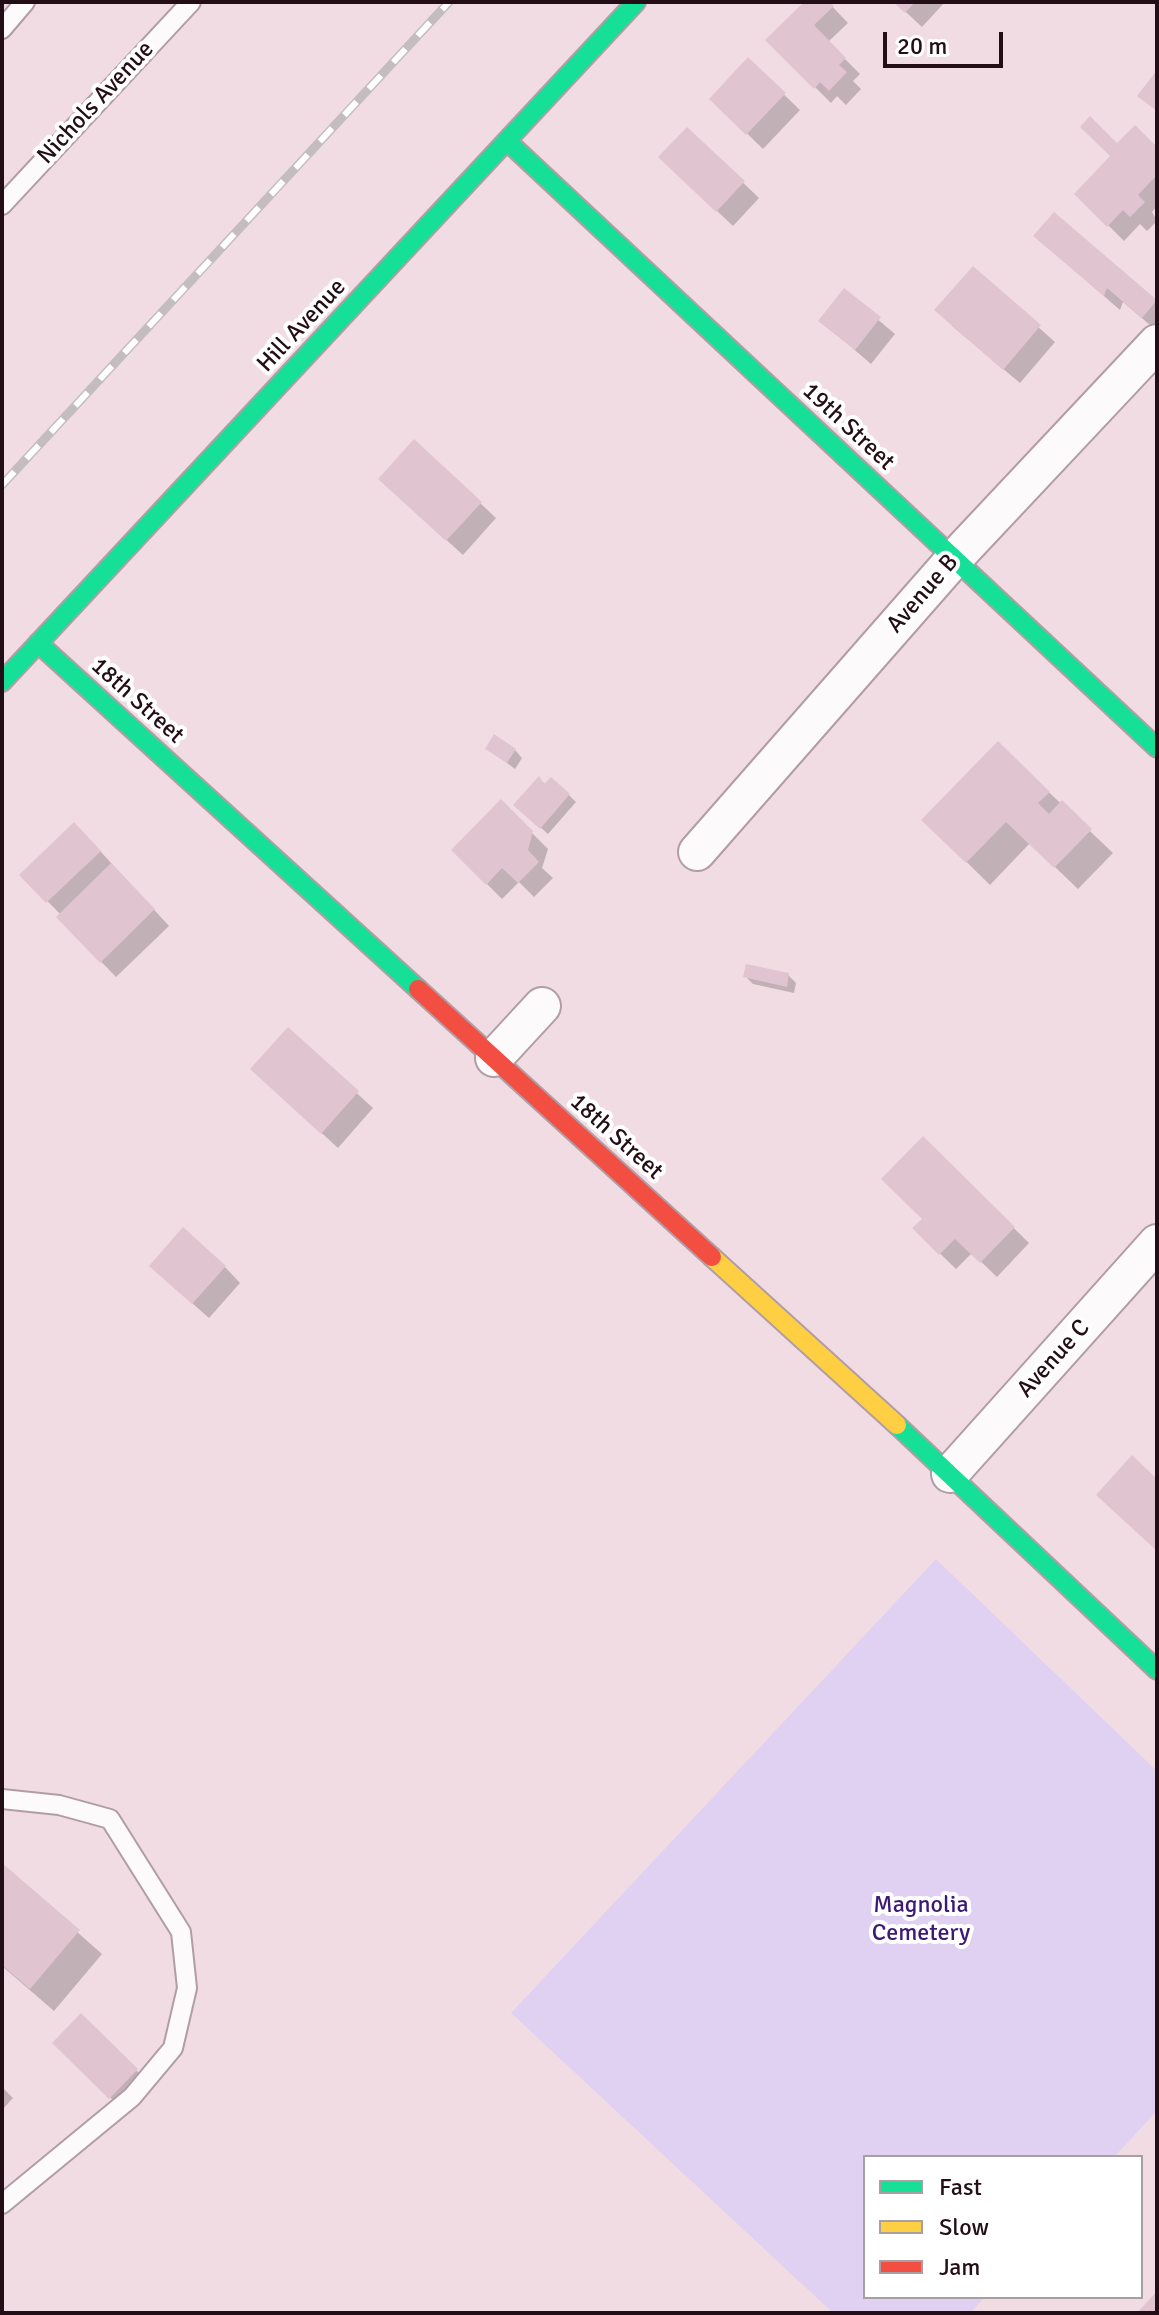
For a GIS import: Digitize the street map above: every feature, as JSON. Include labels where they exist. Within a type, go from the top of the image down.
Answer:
[{"type":"street","name":"Hill Avenue","points":[[2,682],[636,2]]},
{"type":"street","name":"19th Street","points":[[507,141],[1157,748]]},
{"type":"street","name":"Avenue B","points":[[697,852],[954,559],[1157,343]]},
{"type":"street","name":"18th Street","points":[[38,643],[950,1474],[1157,1670]]},
{"type":"street","points":[[494,1058],[542,1006]]},
{"type":"street","name":"Avenue C","points":[[950,1474],[1157,1243]]},
{"type":"lane","points":[[2,29],[25,2]]},
{"type":"lane","name":"Nichols Avenue","points":[[2,205],[191,2]]},
{"type":"lane","points":[[2,1799],[59,1805],[110,1819],[181,1932],[187,1988],[173,2048],[132,2097],[4,2198]]},
{"type":"green space","name":"Magnolia Cemetery","points":[[936,1559],[1157,1771],[1157,2111],[1116,2155],[863,2155],[863,2299],[983,2299],[970,2313],[833,2313],[511,2013]]},
{"type":"building","points":[[804,2],[830,2],[834,6],[814,25],[846,58],[839,65],[847,72],[829,91],[820,82],[814,89],[765,40]]},
{"type":"building","points":[[893,2],[915,2],[905,13]]},
{"type":"building","points":[[748,57],[786,93],[746,135],[709,99]]},
{"type":"building","points":[[1157,70],[1157,111],[1137,96]]},
{"type":"building","points":[[1090,116],[1117,143],[1135,125],[1157,147],[1157,175],[1138,195],[1145,202],[1130,217],[1123,210],[1107,227],[1074,194],[1110,156],[1080,127]]},
{"type":"building","points":[[687,127],[745,181],[716,212],[658,157]]},
{"type":"building","points":[[1054,212],[1157,300],[1142,318],[1107,288],[1104,296],[1033,236]]},
{"type":"building","points":[[973,266],[1041,325],[1003,370],[934,310]]},
{"type":"building","points":[[844,288],[881,317],[855,350],[818,321]]},
{"type":"building","points":[[414,439],[482,502],[446,541],[378,479]]},
{"type":"building","points":[[494,734],[516,749],[507,763],[485,749]]},
{"type":"building","points":[[998,741],[1050,792],[1038,803],[1049,814],[1062,800],[1092,829],[1054,868],[1006,822],[966,863],[921,820]]},
{"type":"building","points":[[539,776],[544,784],[551,777],[570,794],[540,829],[513,805]]},
{"type":"building","points":[[501,799],[533,831],[528,850],[539,862],[518,883],[502,868],[486,885],[451,850]]},
{"type":"building","points":[[74,822],[101,851],[46,903],[19,875]]},
{"type":"building","points":[[111,863],[155,909],[100,963],[56,917]]},
{"type":"building","points":[[746,964],[789,973],[787,987],[743,977]]},
{"type":"building","points":[[288,1027],[359,1091],[321,1134],[250,1069]]},
{"type":"building","points":[[923,1136],[1015,1227],[980,1263],[955,1239],[939,1255],[912,1228],[922,1219],[881,1179]]},
{"type":"building","points":[[183,1227],[226,1266],[192,1304],[149,1266]]},
{"type":"building","points":[[1132,1455],[1157,1479],[1157,1551],[1096,1495]]},
{"type":"building","points":[[2,1863],[80,1930],[30,1989],[2,1965]]},
{"type":"building","points":[[81,2013],[138,2069],[109,2099],[52,2043]]},
{"type":"building","points":[[1157,2291],[1157,2313],[1137,2313]]},
{"type":"railway","points":[[2,485],[449,2]]},
{"type":"traffic: fast","points":[[2,682],[636,2]]},
{"type":"traffic: fast","points":[[507,141],[1157,748]]},
{"type":"traffic: fast","points":[[38,643],[418,989]]},
{"type":"traffic: fast","points":[[897,1425],[1157,1670]]},
{"type":"traffic: slow","points":[[712,1257],[897,1425]]},
{"type":"traffic: jam","points":[[418,989],[712,1257]]}]
